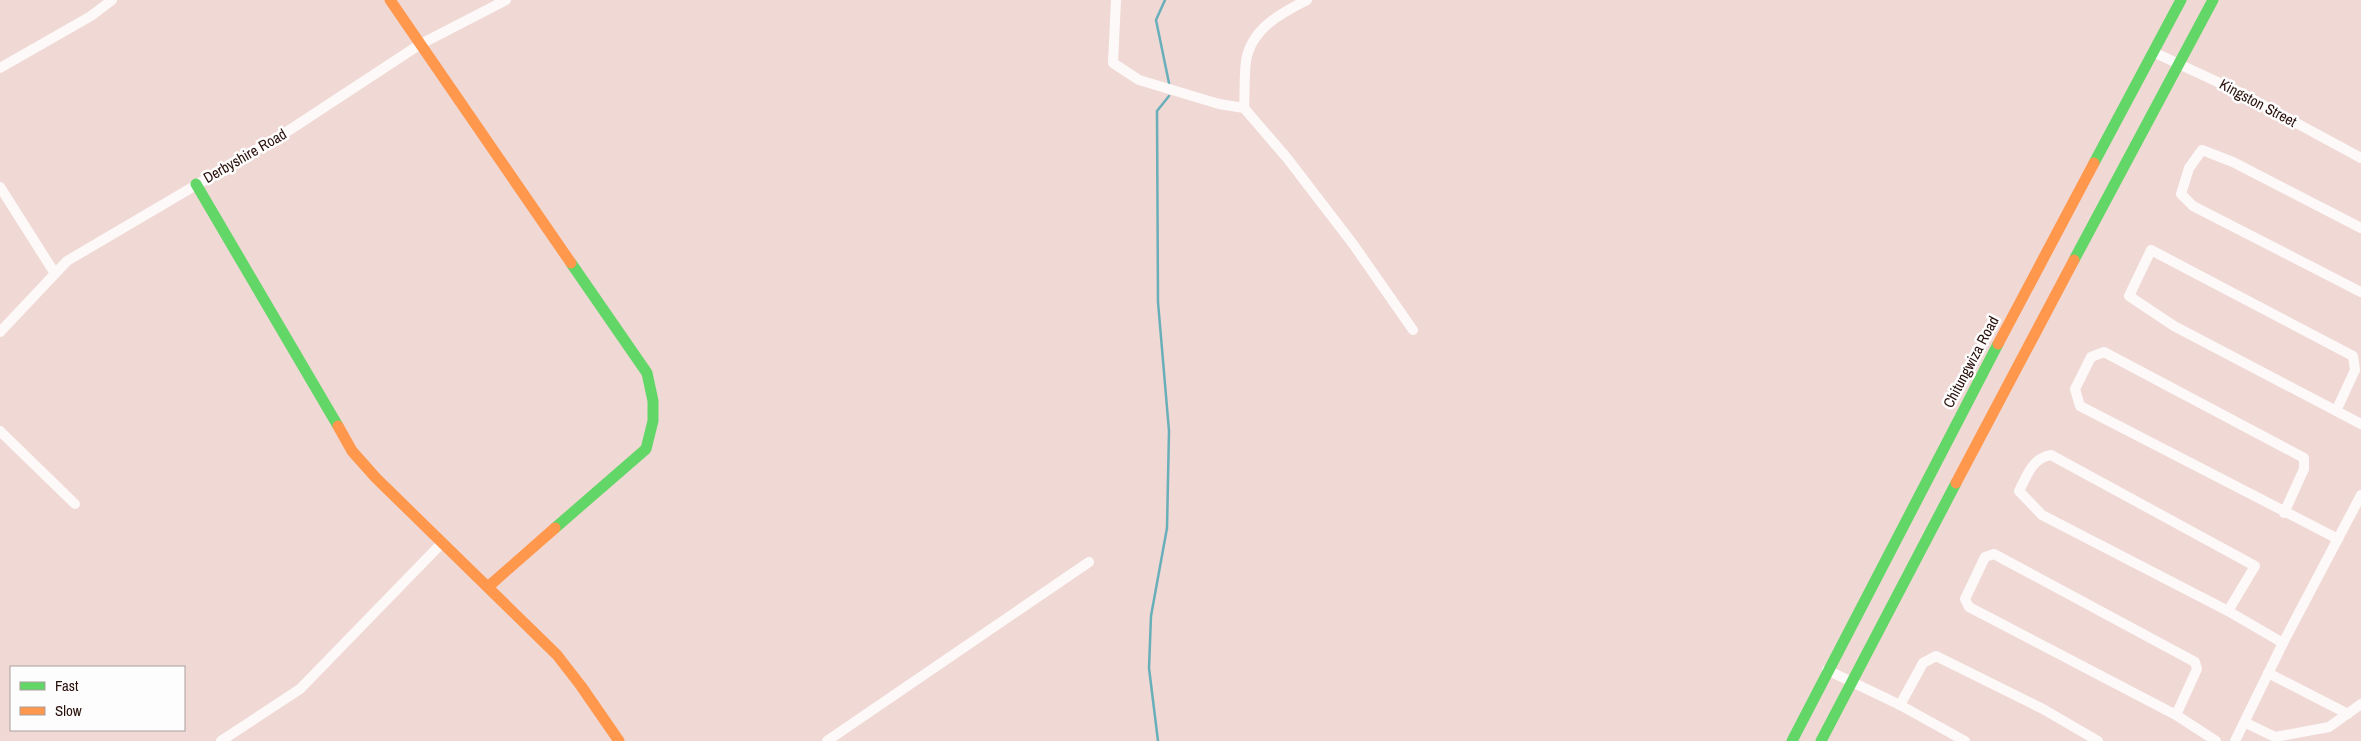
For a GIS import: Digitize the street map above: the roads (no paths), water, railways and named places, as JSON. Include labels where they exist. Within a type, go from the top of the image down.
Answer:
[{"type":"street","points":[[0,68],[91,16],[112,0]]},
{"type":"street","points":[[390,0],[419,45],[647,373],[652,390],[652,430],[646,450],[489,586]]},
{"type":"street","name":"Derbyshire Road","points":[[0,332],[67,260],[288,131],[419,45],[506,0]]},
{"type":"street","points":[[1116,0],[1113,63],[1139,80],[1219,104],[1244,108],[1311,190],[1413,330]]},
{"type":"street","points":[[1244,108],[1246,62],[1257,35],[1274,18],[1307,0]]},
{"type":"street","name":"Chitungwiza Road","points":[[1792,741],[1935,462],[2181,0]]},
{"type":"street","points":[[1821,741],[1954,486],[2213,0]]},
{"type":"street","name":"Kingston Street","points":[[2152,52],[2239,92],[2361,158]]},
{"type":"street","points":[[2361,228],[2233,162],[2202,150],[2188,168],[2181,194],[2193,206],[2361,292]]},
{"type":"street","points":[[196,184],[352,451],[384,488],[441,544],[489,586],[558,656],[619,741]]},
{"type":"street","points":[[0,187],[54,272]]},
{"type":"street","points":[[2336,410],[2355,370],[2353,356],[2151,250],[2129,296],[2174,326],[2361,424]]},
{"type":"street","points":[[2284,513],[2304,470],[2304,458],[2104,352],[2091,357],[2075,389],[2080,406],[2284,513],[2338,539]]},
{"type":"street","points":[[0,431],[75,504]]},
{"type":"street","points":[[2228,611],[2255,566],[2051,455],[2041,457],[2031,468],[2019,491],[2042,515],[2228,611],[2283,643]]},
{"type":"street","points":[[2235,741],[2246,723],[2283,643],[2361,495]]},
{"type":"street","points":[[220,741],[300,688],[441,544]]},
{"type":"street","points":[[2176,715],[2197,669],[2195,662],[1994,554],[1985,557],[1965,599],[1969,607],[2176,715],[2216,741]]},
{"type":"street","points":[[827,741],[1089,562]]},
{"type":"street","points":[[1900,705],[1922,663],[1936,656],[2043,709],[2098,741]]},
{"type":"street","points":[[1827,670],[1900,705],[1965,741]]},
{"type":"street","points":[[2268,673],[2348,714]]},
{"type":"street","points":[[2246,723],[2276,736],[2329,728],[2361,704]]},
{"type":"waterway","points":[[1165,0],[1156,20],[1169,83]]},
{"type":"waterway","points":[[1158,741],[1149,668],[1151,616],[1167,528],[1169,431],[1158,302],[1157,111],[1169,96]]}]
